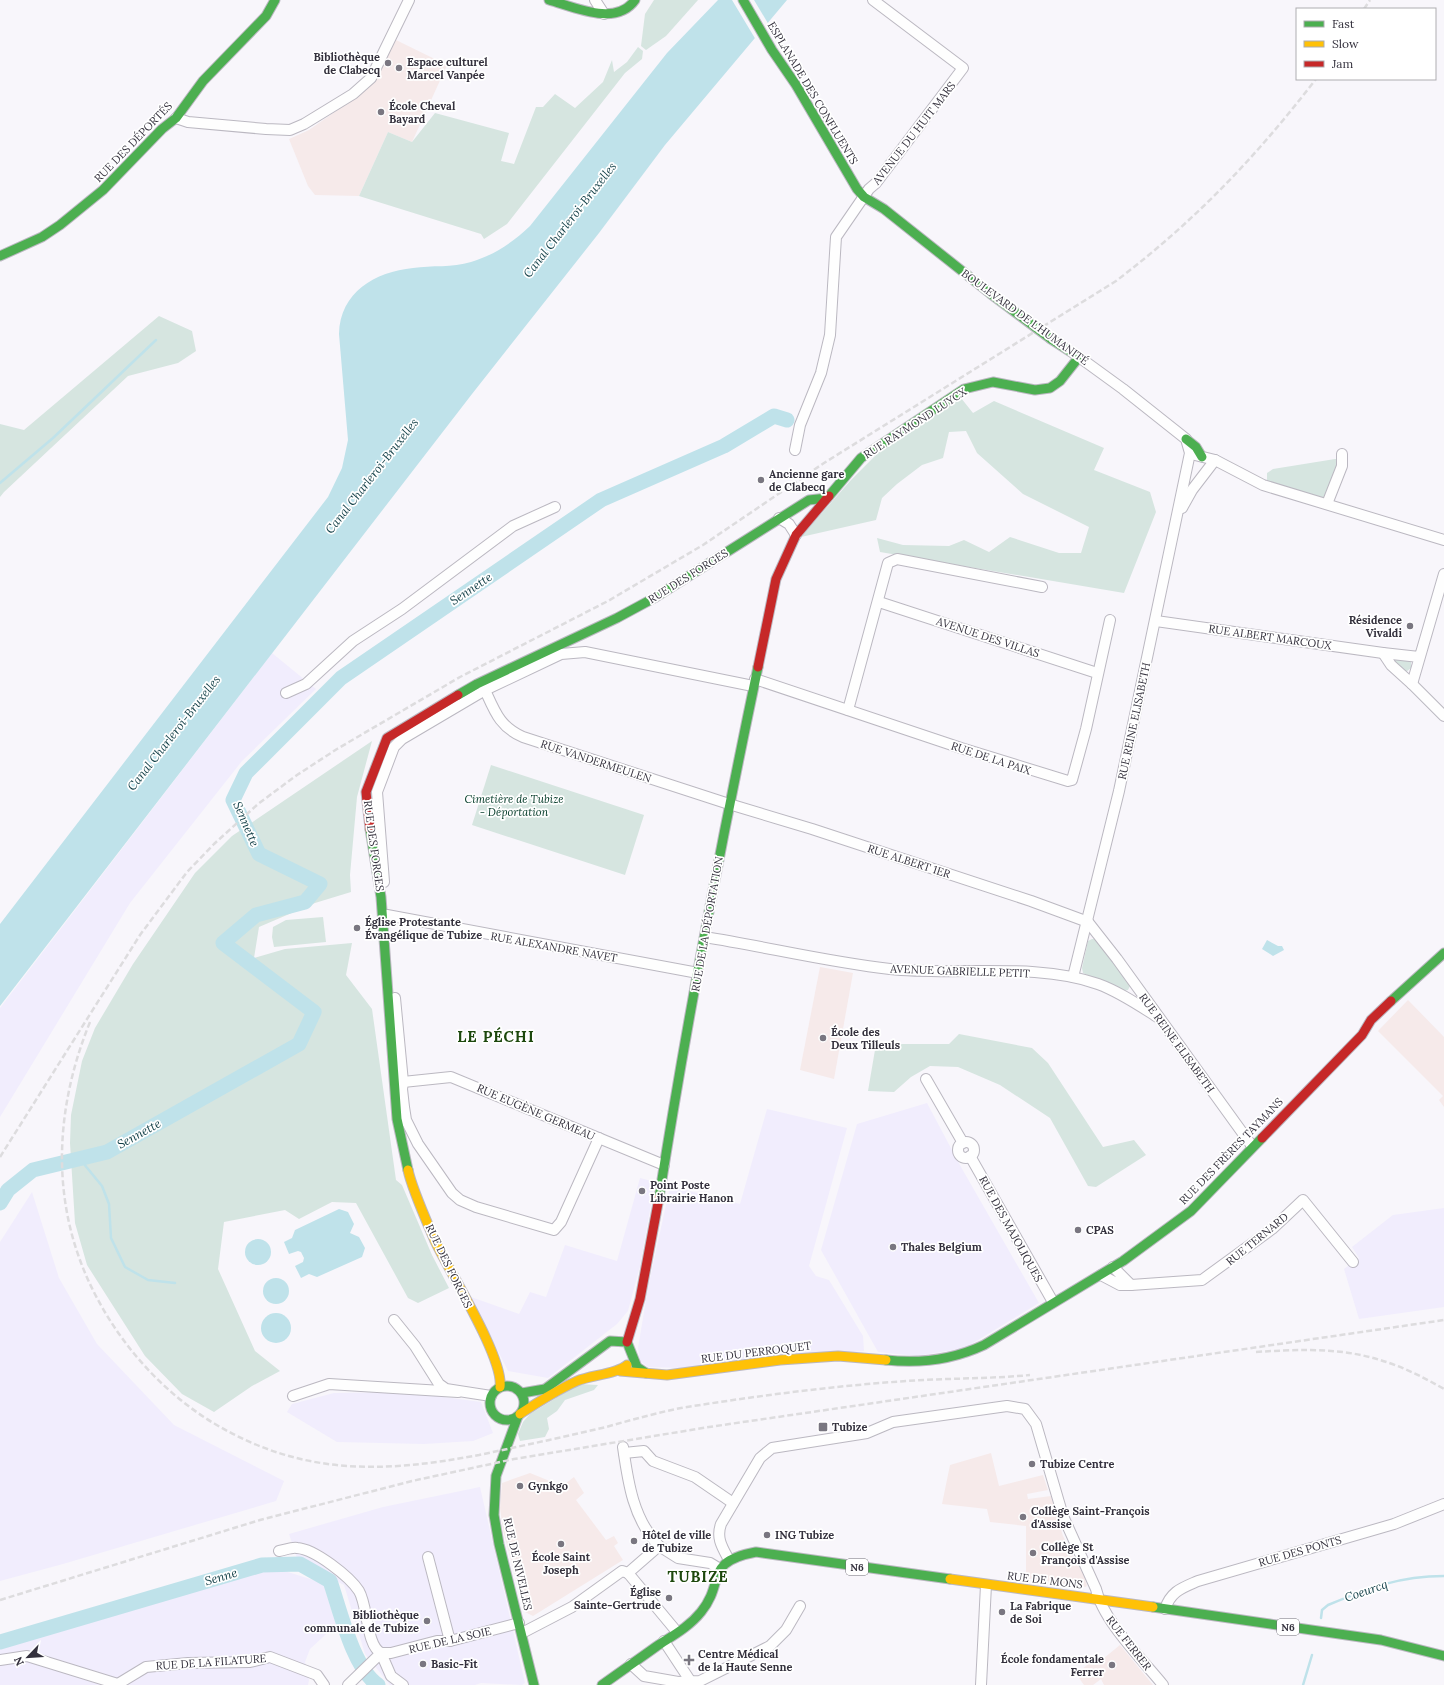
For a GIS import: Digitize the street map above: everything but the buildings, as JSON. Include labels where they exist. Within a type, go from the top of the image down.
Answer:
[{"type":"main road","name":"RUE DES DÉPORTÉS","points":[[0,256],[42,237],[60,225],[103,190],[162,129],[176,118],[203,81],[266,16],[275,0]]},
{"type":"main road","points":[[549,0],[604,14],[621,12],[628,9],[636,0]]},
{"type":"main road","name":"ESPLANADE DES CONFLUENTS","points":[[743,0],[772,50],[796,85],[857,189],[864,197]]},
{"type":"main road","name":"BOULEVARD DE L'HUMANITÉ","points":[[864,197],[896,218],[991,294],[1078,357]]},
{"type":"main road","name":"RUE RAYMOND LUYCX","points":[[796,535],[861,458],[958,393],[978,384],[998,382],[1020,388],[1047,389],[1057,384],[1078,357]]},
{"type":"main road","name":"BOULEVARD DE L'HUMANITÉ","points":[[1186,439],[1196,447],[1202,457]]},
{"type":"main road","name":"RUE DES FORGES","points":[[500,1387],[501,1380],[495,1360],[471,1308],[435,1241],[409,1174],[397,1119],[382,904],[366,802],[366,792],[378,759],[387,738],[396,731],[477,684],[617,618],[654,598],[809,500],[827,498]]},
{"type":"main road","name":"RUE DE LA DÉPORTATION","points":[[627,1342],[640,1299],[654,1229],[698,973],[729,804],[754,683],[776,579],[796,535]]},
{"type":"main road","name":"RUE DES FRÈRES TAYMANS","points":[[869,1360],[913,1363],[962,1354],[984,1345],[1113,1267],[1191,1211],[1252,1146],[1362,1035],[1371,1020],[1444,953]]},
{"type":"main road","points":[[522,1394],[545,1389],[610,1341],[616,1340],[627,1342],[637,1367],[646,1373]]},
{"type":"main road","points":[[498,1416],[508,1420],[519,1415],[552,1393],[581,1378],[620,1371],[632,1356]]},
{"type":"main road","name":"RUE DU PERROQUET","points":[[620,1371],[667,1375],[780,1360],[838,1356],[869,1360]]},
{"type":"main road","points":[[507,1442],[503,1425],[491,1407],[491,1396],[500,1387],[512,1386],[522,1394],[524,1404],[519,1415]]},
{"type":"main road","name":"RUE DE NIVELLES","points":[[519,1415],[498,1466],[494,1484],[494,1527],[534,1685]]},
{"type":"main road","name":"RUE DE MONS","points":[[729,1560],[745,1553],[756,1552],[1360,1637],[1378,1638],[1406,1644],[1444,1656]]},
{"type":"main road","name":"N6","points":[[602,1685],[664,1642],[702,1612],[708,1600],[714,1579],[720,1569],[729,1560]]},
{"type":"main road","name":"RUE DE MONS","points":[[1360,1637],[1444,1664]]},
{"type":"main road","points":[[530,1668],[536,1671],[542,1685]]},
{"type":"main road","name":"RUE DE NIVELLES","points":[[530,1668],[530,1685]]},
{"type":"street","points":[[176,118],[188,122],[266,129],[290,130],[304,124],[353,94],[371,78],[409,0]]},
{"type":"street","points":[[595,0],[604,14]]},
{"type":"street","name":"AVENUE DU HUIT MARS","points":[[864,197],[963,68],[873,0]]},
{"type":"street","points":[[795,450],[797,436],[821,373],[830,335],[836,237],[864,197]]},
{"type":"street","name":"BOULEVARD DE L'HUMANITÉ","points":[[1078,357],[1124,389],[1186,439]]},
{"type":"street","points":[[1186,439],[1190,453],[1215,460],[1263,486],[1444,540]]},
{"type":"street","name":"RUE REINE ELISABETH","points":[[1073,977],[1088,922],[1119,791],[1156,621],[1190,453]]},
{"type":"street","points":[[1327,504],[1342,466],[1342,454]]},
{"type":"street","name":"RUE REINE ELISABETH","points":[[1176,519],[1192,490],[1215,460]]},
{"type":"street","points":[[286,693],[306,684],[353,642],[402,609],[513,526],[555,507]]},
{"type":"street","points":[[779,518],[789,524],[796,535]]},
{"type":"street","points":[[848,710],[879,602],[888,563],[898,559],[1042,587]]},
{"type":"street","points":[[1412,684],[1444,574]]},
{"type":"street","name":"AVENUE DES VILLAS","points":[[879,602],[1097,672]]},
{"type":"street","name":"RUE DE LA PAIX","points":[[754,683],[848,710],[1022,768],[1072,780],[1086,729],[1097,672],[1110,620]]},
{"type":"street","name":"RUE ALBERT MARCOUX","points":[[1156,621],[1419,657]]},
{"type":"street","name":"RUE DES FORGES","points":[[561,654],[571,640]]},
{"type":"street","name":"RUE DES FORGES","points":[[599,1138],[558,1228],[549,1230],[476,1207],[460,1200],[452,1193],[418,1144],[406,1120],[404,1107],[402,1089],[404,1082],[387,915],[377,792],[394,747],[402,739],[485,690],[561,654],[586,652],[754,683]]},
{"type":"street","points":[[1383,653],[1391,665],[1444,716]]},
{"type":"street","name":"RUE VANDERMEULEN","points":[[485,690],[504,726],[511,732],[729,804]]},
{"type":"street","name":"RUE ALBERT 1ER","points":[[729,804],[842,839],[1031,901],[1088,922]]},
{"type":"street","name":"RUE ALEXANDRE NAVET","points":[[387,915],[698,973]]},
{"type":"street","name":"RUE REINE ELISABETH","points":[[1088,922],[1252,1146]]},
{"type":"street","name":"AVENUE GABRIELLE PETIT","points":[[705,936],[806,956],[891,969],[926,972],[1047,974],[1073,977],[1099,984],[1128,998],[1159,1018]]},
{"type":"street","name":"RUE EUGÈNE GERMEAU","points":[[404,1082],[451,1077],[501,1096],[664,1165]]},
{"type":"street","name":"RUE DES MAJOLIQUES","points":[[926,1079],[963,1143],[958,1149],[960,1155],[964,1157],[970,1156],[1053,1302]]},
{"type":"street","points":[[397,1119],[404,1107]]},
{"type":"street","name":"RUE TERNARD","points":[[1101,1275],[1120,1285],[1202,1280],[1272,1229],[1303,1200],[1353,1262]]},
{"type":"street","points":[[1113,1267],[1131,1285]]},
{"type":"street","points":[[394,1320],[415,1346],[439,1384],[446,1389],[458,1392]]},
{"type":"street","points":[[293,1396],[329,1384],[458,1392],[491,1396]]},
{"type":"street","name":"RUE FERRER","points":[[733,1503],[760,1458],[772,1448],[867,1433],[893,1422],[1007,1406],[1025,1409],[1036,1424],[1063,1516],[1096,1589],[1098,1599],[1108,1618],[1163,1685]]},
{"type":"street","points":[[720,1569],[710,1563],[678,1558],[659,1546],[648,1532],[632,1499],[624,1450],[644,1451],[653,1461],[695,1477],[733,1503],[718,1532],[719,1541],[729,1560]]},
{"type":"street","name":"RUE DES PONTS","points":[[1165,1609],[1168,1600],[1176,1590],[1198,1581],[1394,1524],[1444,1504]]},
{"type":"street","points":[[659,1546],[628,1573],[677,1632]]},
{"type":"street","points":[[279,1551],[297,1548],[312,1552],[324,1558],[359,1591],[374,1646],[381,1653],[391,1676],[403,1685]]},
{"type":"street","points":[[428,1557],[450,1641]]},
{"type":"street","name":"RUE DE LA SOIE","points":[[381,1653],[391,1653],[437,1641],[450,1641],[520,1628],[572,1607],[622,1571],[628,1573]]},
{"type":"street","points":[[982,1685],[986,1585]]},
{"type":"street","points":[[631,1664],[644,1676],[693,1684],[770,1646],[786,1630],[800,1606]]},
{"type":"street","points":[[664,1642],[693,1684]]},
{"type":"street","points":[[348,1685],[381,1653]]},
{"type":"street","name":"RUE DE LA FILATURE","points":[[0,1660],[27,1656],[120,1684],[146,1667],[188,1663],[250,1662],[270,1658],[293,1665],[316,1675],[324,1685]]},
{"type":"shaded area","name":"École Cheval Bayard","points":[[396,40],[447,65],[412,142],[388,132],[359,196],[315,195],[308,186],[289,139],[309,130],[366,90],[383,65]]},
{"type":"shaded area","points":[[272,653],[316,689],[242,761],[130,903],[0,1117],[0,1008]]},
{"type":"shaded area","name":"École des Deux Tilleuls","points":[[820,967],[853,973],[834,1079],[800,1070]]},
{"type":"shaded area","points":[[1408,1000],[1444,1037],[1444,1107],[1439,1100],[1443,1096],[1378,1031]]},
{"type":"shaded area","points":[[927,1103],[961,1167],[1039,1303],[965,1348],[917,1356],[878,1352],[821,1250],[857,1124]]},
{"type":"shaded area","points":[[767,1109],[847,1128],[809,1266],[816,1276],[829,1280],[863,1336],[864,1351],[680,1368],[648,1367],[640,1361],[638,1348],[648,1288],[670,1186],[740,1204]]},
{"type":"shaded area","points":[[640,1178],[655,1182],[640,1266],[628,1311],[617,1324],[548,1378],[508,1371],[471,1297],[519,1314],[530,1292],[546,1297],[565,1245],[617,1261]]},
{"type":"shaded area","points":[[32,1192],[59,1278],[97,1344],[174,1425],[284,1481],[276,1501],[63,1564],[0,1581],[0,1242]]},
{"type":"shaded area","points":[[1444,1208],[1444,1307],[1359,1319],[1344,1269],[1359,1258],[1352,1247],[1393,1215]]},
{"type":"shaded area","points":[[406,1392],[481,1402],[493,1433],[473,1441],[424,1444],[337,1442],[287,1412],[292,1404],[334,1393]]},
{"type":"shaded area","name":"Collège Saint-François d'Assise","points":[[991,1453],[999,1486],[1043,1475],[1048,1490],[1027,1494],[1028,1499],[1051,1496],[1063,1536],[1083,1574],[1087,1585],[1086,1587],[1026,1578],[1026,1526],[990,1522],[987,1509],[942,1504],[950,1465]]},
{"type":"shaded area","name":"École Saint Joseph","points":[[530,1473],[562,1486],[574,1477],[584,1493],[576,1500],[606,1540],[614,1536],[618,1543],[614,1546],[623,1560],[533,1616],[525,1612],[503,1530],[500,1508],[502,1483]]},
{"type":"shaded area","points":[[480,1487],[525,1683],[522,1685],[481,1683],[475,1685],[390,1685],[365,1654],[344,1585],[298,1561],[289,1534],[383,1507]]},
{"type":"shaded area","points":[[275,1568],[323,1583],[336,1625],[310,1649],[305,1662],[309,1680],[308,1685],[0,1685],[0,1649]]},
{"type":"shaded area","name":"École fondamentale Ferrer","points":[[1120,1645],[1153,1685],[1104,1685],[1101,1679],[1093,1685],[1084,1685],[1079,1678],[1079,1669],[1082,1669],[1095,1659],[1098,1663]]},
{"type":"green space","points":[[654,0],[698,0],[666,36],[646,50],[641,46],[645,14]]},
{"type":"green space","points":[[638,47],[643,51],[642,59],[625,73],[507,224],[484,239],[481,234],[359,196],[388,132],[412,142],[435,113],[509,133],[501,161],[514,164],[536,107],[543,107],[555,94],[575,108],[603,82],[612,60],[614,72],[627,62]]},
{"type":"green space","points":[[159,316],[192,331],[196,351],[178,363],[128,376],[0,497],[0,424],[24,430]]},
{"type":"green space","points":[[961,398],[973,413],[994,401],[1104,448],[1094,470],[1150,492],[1156,512],[1124,593],[880,552],[877,538],[903,545],[949,546],[964,540],[989,552],[1010,537],[1059,553],[1081,553],[1089,527],[1023,494],[977,453],[966,431],[949,432],[943,458],[922,465],[897,484],[882,498],[876,520],[801,537],[851,480],[878,453]]},
{"type":"green space","points":[[1337,459],[1338,464],[1324,497],[1321,499],[1267,482],[1267,473],[1273,469]]},
{"type":"green space","points":[[1396,658],[1411,661],[1411,668],[1406,672],[1393,663]]},
{"type":"green space","points":[[372,741],[357,797],[350,875],[351,892],[315,903],[259,927],[254,958],[285,949],[352,943],[346,975],[372,1009],[396,1180],[402,1185],[432,1255],[449,1288],[418,1303],[408,1298],[356,1203],[332,1202],[299,1219],[285,1210],[224,1222],[218,1269],[255,1351],[280,1371],[252,1386],[214,1412],[182,1394],[145,1356],[87,1265],[75,1223],[70,1143],[71,1115],[82,1061],[95,1028],[133,964],[195,873],[232,836]]},
{"type":"green space","name":"Cimetière de Tubize - Déportation","points":[[491,765],[644,815],[625,875],[472,825]]},
{"type":"green space","points":[[323,917],[326,942],[274,947],[272,937],[273,927],[286,920]]},
{"type":"green space","points":[[1096,939],[1129,984],[1130,986],[1128,990],[1123,991],[1083,973],[1082,968],[1088,941]]},
{"type":"green space","points":[[959,1034],[1032,1048],[1048,1063],[1103,1147],[1134,1140],[1146,1155],[1096,1187],[1088,1186],[1050,1118],[1000,1085],[958,1067],[930,1066],[911,1077],[894,1092],[868,1091],[876,1044],[949,1044]]},
{"type":"green space","points":[[579,1384],[598,1385],[594,1390],[565,1400],[557,1411],[547,1418],[549,1429],[545,1437],[520,1441],[518,1434],[523,1422],[530,1414]]},
{"type":"water","name":"Canal Charleroi-Bruxelles","points":[[718,0],[787,0],[665,145],[599,233],[472,394],[0,1006],[0,924],[328,497],[342,468],[348,440],[339,334],[341,319],[353,296],[362,287],[386,274],[399,270],[420,267],[464,264],[495,252],[516,238],[530,226],[667,53]]},
{"type":"water","points":[[1267,940],[1278,946],[1282,946],[1284,950],[1273,956],[1262,949]]},
{"type":"water","points":[[339,1209],[348,1212],[354,1224],[350,1233],[359,1237],[365,1248],[362,1257],[317,1277],[309,1274],[301,1278],[295,1266],[303,1262],[304,1258],[301,1252],[298,1251],[289,1254],[284,1242],[292,1238],[295,1230]]},
{"type":"water","points":[[258,1239],[267,1243],[271,1252],[267,1261],[258,1265],[249,1261],[245,1252],[249,1243]]},
{"type":"water","points":[[276,1278],[285,1282],[289,1291],[285,1300],[276,1304],[267,1300],[263,1291],[267,1282]]},
{"type":"water","points":[[276,1313],[287,1317],[291,1328],[287,1339],[276,1343],[265,1339],[261,1328],[265,1317]]},
{"type":"pier","points":[[732,0],[754,0],[769,25],[756,40]]},
{"type":"waterway","points":[[0,483],[53,438],[156,340]]},
{"type":"waterway","name":"Sennette","points":[[0,1203],[8,1190],[33,1170],[107,1152],[299,1044],[314,1012],[223,943],[256,915],[305,902],[320,884],[259,854],[233,800],[246,773],[341,678],[601,500],[724,446],[774,416],[787,420]]},
{"type":"waterway","points":[[79,1158],[102,1186],[109,1204],[111,1238],[125,1267],[148,1280],[175,1283]]},
{"type":"waterway","name":"Senne","points":[[0,1642],[262,1565],[300,1564],[330,1581],[348,1638],[354,1652],[361,1666],[369,1677],[378,1685]]},
{"type":"waterway","name":"Coeurcq","points":[[1321,1618],[1322,1610],[1328,1605],[1371,1588],[1413,1578],[1444,1576]]},
{"type":"waterway","name":"Coeurcq","points":[[1303,1685],[1312,1655]]},
{"type":"railway","points":[[1365,8],[1370,0]]},
{"type":"railway","points":[[0,1157],[140,935],[187,872],[214,844],[258,804],[297,775],[337,749],[460,677],[608,601],[703,545],[824,463],[1116,281],[1172,235],[1223,187],[1247,162],[1315,80]]},
{"type":"railway","points":[[90,1022],[78,1056],[69,1091],[64,1126],[62,1161],[64,1196],[71,1231],[82,1265],[97,1298],[108,1317],[120,1335],[147,1369],[179,1399],[197,1412],[215,1424],[248,1441],[280,1453],[312,1461],[344,1466],[376,1467],[410,1465],[479,1455],[590,1431],[681,1408],[737,1399],[879,1383],[1030,1375]]},
{"type":"railway","points":[[0,1600],[260,1520],[412,1481],[514,1459],[709,1427],[1444,1320]]},
{"type":"railway","points":[[1256,1352],[1309,1350],[1332,1351],[1375,1358],[1419,1376],[1444,1389]]},
{"type":"traffic: fast","points":[[0,256],[42,237],[60,225],[103,190],[162,129],[176,118],[203,81],[266,16],[275,0]]},
{"type":"traffic: fast","points":[[549,0],[594,13],[606,14],[627,8],[635,0]]},
{"type":"traffic: fast","points":[[743,0],[772,50],[796,85],[857,189],[864,197],[884,209],[991,294]]},
{"type":"traffic: fast","points":[[991,294],[1051,339]]},
{"type":"traffic: fast","points":[[829,496],[861,458],[964,389],[993,382],[1035,390],[1050,388],[1060,381],[1079,357],[1051,339]]},
{"type":"traffic: fast","points":[[1186,439],[1196,447],[1202,457]]},
{"type":"traffic: fast","points":[[458,695],[477,684],[617,618],[654,598],[809,500],[827,498]]},
{"type":"traffic: fast","points":[[659,1198],[705,932],[758,667]]},
{"type":"traffic: fast","points":[[370,829],[381,897],[397,1119],[408,1170]]},
{"type":"traffic: fast","points":[[1391,1001],[1444,953]]},
{"type":"traffic: fast","points":[[886,1360],[936,1360],[960,1354],[984,1345],[1123,1261],[1191,1211],[1262,1138]]},
{"type":"traffic: fast","points":[[522,1393],[545,1389],[610,1341],[627,1342],[637,1367],[646,1373]]},
{"type":"traffic: fast","points":[[504,1386],[510,1386],[519,1391],[523,1397],[524,1403],[523,1409],[519,1415],[510,1420],[504,1420],[495,1415],[490,1406],[490,1400],[495,1391],[504,1386]]},
{"type":"traffic: fast","points":[[518,1416],[496,1476],[494,1515],[499,1544],[534,1685]]},
{"type":"traffic: fast","points":[[602,1685],[691,1622],[701,1612],[708,1601],[722,1567],[729,1561],[739,1556],[756,1552],[950,1579]]},
{"type":"traffic: fast","points":[[1153,1607],[1381,1640],[1444,1656]]},
{"type":"traffic: slow","points":[[408,1170],[416,1196],[435,1241],[474,1314],[494,1356],[499,1374],[500,1387]]},
{"type":"traffic: slow","points":[[620,1371],[667,1375],[780,1360],[838,1356],[886,1360]]},
{"type":"traffic: slow","points":[[520,1414],[548,1396],[577,1381],[617,1370],[627,1365]]},
{"type":"traffic: slow","points":[[950,1579],[1153,1607]]},
{"type":"traffic: jam","points":[[758,667],[776,579],[796,535],[829,496]]},
{"type":"traffic: jam","points":[[370,829],[366,792],[387,738],[458,695]]},
{"type":"traffic: jam","points":[[1262,1138],[1362,1035],[1371,1020],[1391,1001]]},
{"type":"traffic: jam","points":[[627,1342],[640,1299],[659,1198]]},
{"type":"place","name":"Bibliothèque de Clabecq","points":[[388,63]]},
{"type":"place","name":"Espace culturel Marcel Vanpée","points":[[399,68]]},
{"type":"place","name":"École Cheval Bayard","points":[[381,112]]},
{"type":"place","name":"Ancienne gare de Clabecq","points":[[761,480]]},
{"type":"place","name":"Résidence Vivaldi","points":[[1410,626]]},
{"type":"place","name":"Église Protestante Évangélique de Tubize","points":[[357,928]]},
{"type":"place","name":"École des Deux Tilleuls","points":[[823,1038]]},
{"type":"place","name":"Point Poste Librairie Hanon","points":[[642,1191]]},
{"type":"place","name":"CPAS","points":[[1078,1230]]},
{"type":"place","name":"Thales Belgium","points":[[893,1247]]},
{"type":"place","name":"Tubize","points":[[823,1427]]},
{"type":"place","name":"Tubize Centre","points":[[1032,1464]]},
{"type":"place","name":"Gynkgo","points":[[520,1486]]},
{"type":"place","name":"Collège Saint-François d'Assise","points":[[1023,1517]]},
{"type":"place","name":"ING Tubize","points":[[767,1535]]},
{"type":"place","name":"Hôtel de ville de Tubize","points":[[634,1541]]},
{"type":"place","name":"École Saint Joseph","points":[[561,1544]]},
{"type":"place","name":"Collège St François d'Assise","points":[[1033,1553]]},
{"type":"place","name":"Église Sainte-Gertrude","points":[[669,1598]]},
{"type":"place","name":"La Fabrique de Soi","points":[[1002,1612]]},
{"type":"place","name":"Bibliothèque communale de Tubize","points":[[427,1621]]},
{"type":"place","name":"Centre Médical de la Haute Senne","points":[[689,1660]]},
{"type":"place","name":"Basic-Fit","points":[[423,1664]]},
{"type":"place","name":"École fondamentale Ferrer","points":[[1112,1665]]},
{"type":"district","name":"LE PÉCHI","points":[[496,1037]]},
{"type":"district","name":"TUBIZE","points":[[698,1577]]}]
